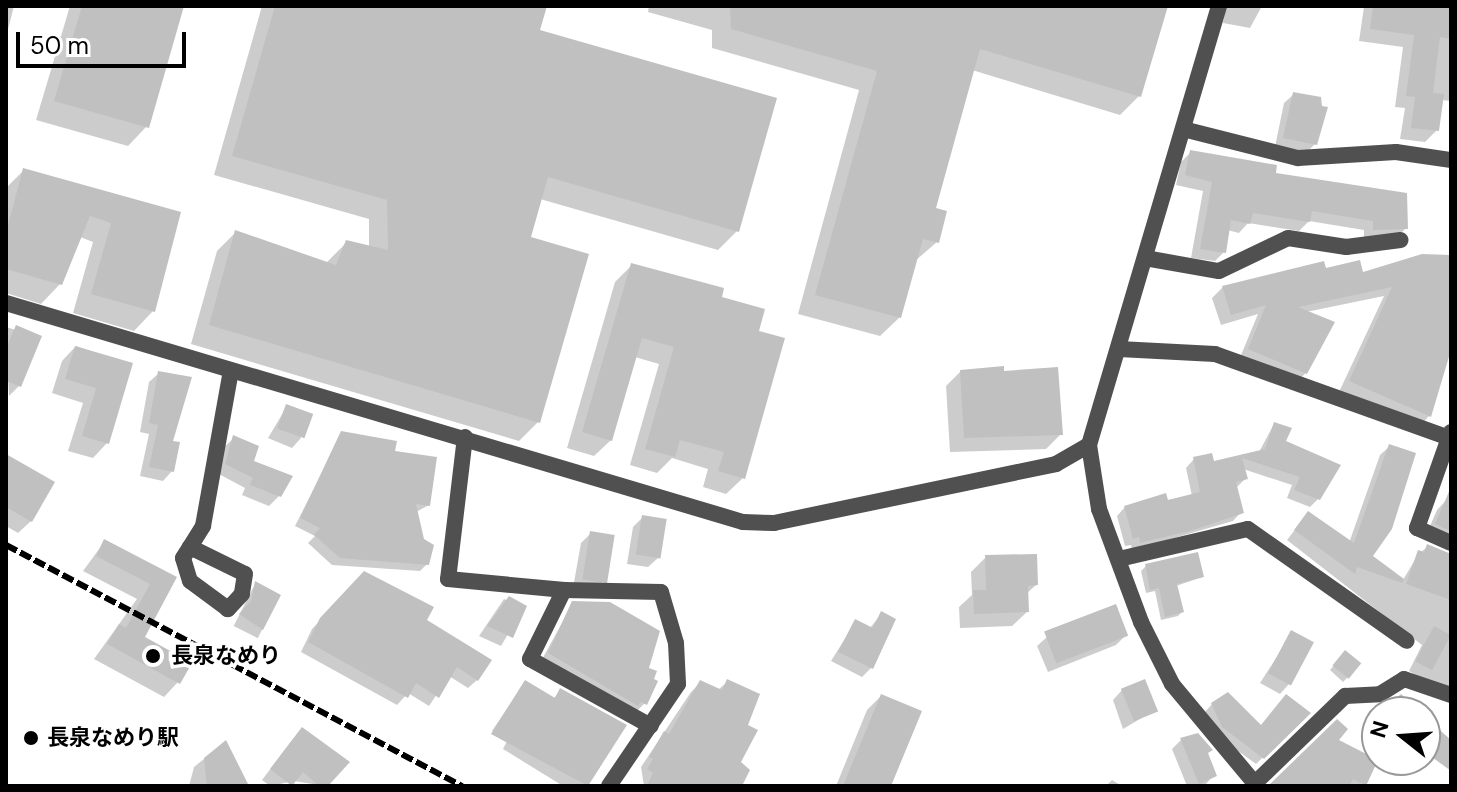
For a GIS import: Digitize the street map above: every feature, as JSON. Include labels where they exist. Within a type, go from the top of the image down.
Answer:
[{"type":"street","points":[[1219,6],[1089,445],[1099,509],[1141,622],[1172,684],[1255,785],[1345,696],[1380,694],[1404,679],[1451,695]]},
{"type":"street","points":[[1183,129],[1298,158],[1396,152],[1451,160]]},
{"type":"street","points":[[1145,258],[1219,271],[1288,238],[1346,247],[1401,240]]},
{"type":"street","points":[[6,303],[743,522],[774,523],[1056,464],[1089,445]]},
{"type":"street","points":[[1119,349],[1215,354],[1450,435],[1417,528],[1451,543]]},
{"type":"street","points":[[190,547],[203,526],[231,370]]},
{"type":"street","points":[[465,437],[448,579],[564,590],[661,592],[676,643],[678,684],[609,786]]},
{"type":"street","points":[[1119,559],[1248,529],[1407,641]]},
{"type":"street","points":[[564,590],[530,659],[651,726]]},
{"type":"building","points":[[82,6],[184,6],[149,128],[54,101]]},
{"type":"building","points":[[275,6],[547,6],[540,30],[777,98],[739,232],[548,177],[531,237],[589,254],[540,423],[209,325],[235,230],[336,265],[346,240],[388,250],[387,200],[232,156]]},
{"type":"building","points":[[730,6],[1168,6],[1141,97],[980,49],[936,208],[947,211],[939,243],[923,239],[901,318],[815,295],[877,71],[731,29]]},
{"type":"building","points":[[1373,6],[1451,6],[1451,39],[1440,37],[1433,93],[1444,94],[1439,131],[1411,128],[1415,97],[1406,96],[1414,35],[1370,29]]},
{"type":"building","points":[[1293,92],[1321,97],[1322,106],[1328,107],[1317,145],[1283,138]]},
{"type":"building","points":[[1190,150],[1277,165],[1276,173],[1407,193],[1408,229],[1373,230],[1373,221],[1312,211],[1310,222],[1253,213],[1250,224],[1231,220],[1226,253],[1200,249],[1212,182],[1185,175]]},
{"type":"building","points":[[23,168],[181,212],[155,312],[91,294],[111,223],[90,216],[62,285],[6,269],[6,233]]},
{"type":"building","points":[[1422,254],[1451,255],[1451,350],[1431,417],[1349,381],[1392,287],[1298,307],[1335,322],[1307,374],[1248,349],[1266,305],[1231,315],[1222,286],[1324,261],[1326,268],[1360,260],[1363,272]]},
{"type":"building","points":[[631,263],[724,288],[722,297],[765,309],[759,331],[785,338],[745,479],[718,471],[724,452],[680,440],[675,457],[645,449],[674,347],[642,338],[612,441],[582,432]]},
{"type":"building","points":[[16,325],[42,336],[21,387],[6,381],[6,349]]},
{"type":"building","points":[[75,346],[133,363],[109,444],[82,436],[96,388],[65,379]]},
{"type":"building","points":[[1004,366],[1004,371],[1058,367],[1063,435],[964,438],[960,370]]},
{"type":"building","points":[[158,371],[192,377],[173,441],[180,442],[174,472],[149,467],[158,425],[149,423]]},
{"type":"building","points":[[286,404],[313,414],[304,438],[277,428]]},
{"type":"building","points":[[1274,422],[1292,428],[1286,441],[1341,465],[1320,500],[1294,490],[1300,477],[1242,458],[1248,479],[1236,482],[1244,513],[1140,543],[1139,537],[1133,539],[1124,506],[1166,493],[1168,500],[1200,492],[1193,457],[1212,453],[1214,461],[1265,449]]},
{"type":"building","points":[[341,431],[397,441],[395,451],[437,457],[430,506],[416,504],[424,539],[434,545],[429,565],[340,558],[314,535],[320,528],[300,518]]},
{"type":"building","points":[[233,435],[259,446],[254,461],[293,476],[281,497],[250,485],[253,478],[225,464]]},
{"type":"building","points":[[1389,444],[1416,453],[1392,529],[1373,556],[1404,579],[1402,583],[1357,567],[1355,574],[1294,530],[1308,511],[1354,543]]},
{"type":"building","points":[[6,454],[55,482],[32,522],[6,507]]},
{"type":"building","points":[[1451,487],[1451,531],[1435,524]]},
{"type":"building","points":[[642,515],[667,519],[660,558],[636,555]]},
{"type":"building","points":[[590,531],[615,535],[607,583],[582,579]]},
{"type":"building","points":[[104,539],[177,577],[145,637],[192,663],[180,684],[107,644],[119,624],[126,628],[150,584],[96,556]]},
{"type":"building","points":[[1427,544],[1451,554],[1451,600],[1406,584],[1418,550],[1424,552]]},
{"type":"building","points":[[1198,552],[1204,577],[1177,584],[1184,612],[1165,617],[1159,588],[1150,590],[1145,564]]},
{"type":"building","points":[[1037,554],[1038,585],[1028,586],[1029,612],[974,614],[973,590],[986,590],[985,555]]},
{"type":"building","points":[[364,571],[434,607],[427,620],[492,660],[478,681],[457,667],[439,698],[416,683],[408,698],[308,642],[320,618]]},
{"type":"building","points":[[255,581],[281,595],[263,630],[239,614],[251,601]]},
{"type":"building","points":[[509,596],[527,606],[513,638],[487,626]]},
{"type":"building","points":[[572,601],[610,602],[660,631],[649,668],[657,671],[654,679],[658,681],[647,705],[641,702],[638,706],[548,653]]},
{"type":"building","points":[[1116,604],[1128,636],[1056,663],[1044,632]]},
{"type":"building","points":[[881,611],[896,619],[873,669],[838,652],[855,619],[873,628]]},
{"type":"building","points":[[1434,626],[1451,635],[1432,670],[1415,661]]},
{"type":"building","points":[[1291,630],[1314,642],[1291,685],[1268,673]]},
{"type":"building","points":[[1345,650],[1361,663],[1349,679],[1332,666]]},
{"type":"building","points":[[727,679],[760,694],[748,725],[758,730],[741,762],[750,770],[742,786],[647,786],[653,773],[647,769],[653,759],[649,757],[664,731],[669,734],[700,680],[722,690]]},
{"type":"building","points":[[1145,679],[1158,711],[1134,721],[1121,689]]},
{"type":"building","points":[[525,680],[555,698],[560,688],[627,725],[588,786],[491,734]]},
{"type":"building","points":[[1228,692],[1261,725],[1286,694],[1311,713],[1264,759],[1222,727],[1211,703]]},
{"type":"building","points":[[881,694],[922,711],[891,786],[843,786]]},
{"type":"building","points":[[1337,719],[1348,729],[1339,740],[1361,751],[1361,776],[1371,776],[1366,786],[1353,779],[1349,786],[1268,786]]},
{"type":"building","points":[[302,727],[350,762],[328,786],[319,786],[303,772],[292,786],[270,769]]},
{"type":"building","points":[[1441,731],[1451,740],[1451,771],[1441,764]]},
{"type":"building","points":[[1198,733],[1213,750],[1208,753],[1217,776],[1199,784],[1180,738]]},
{"type":"building","points":[[226,740],[249,786],[207,786],[204,758]]},
{"type":"railway","points":[[6,545],[462,786]]},
{"type":"place","name":"長泉なめり","points":[[153,656]]},
{"type":"place","name":"長泉なめり駅","points":[[31,738]]}]
